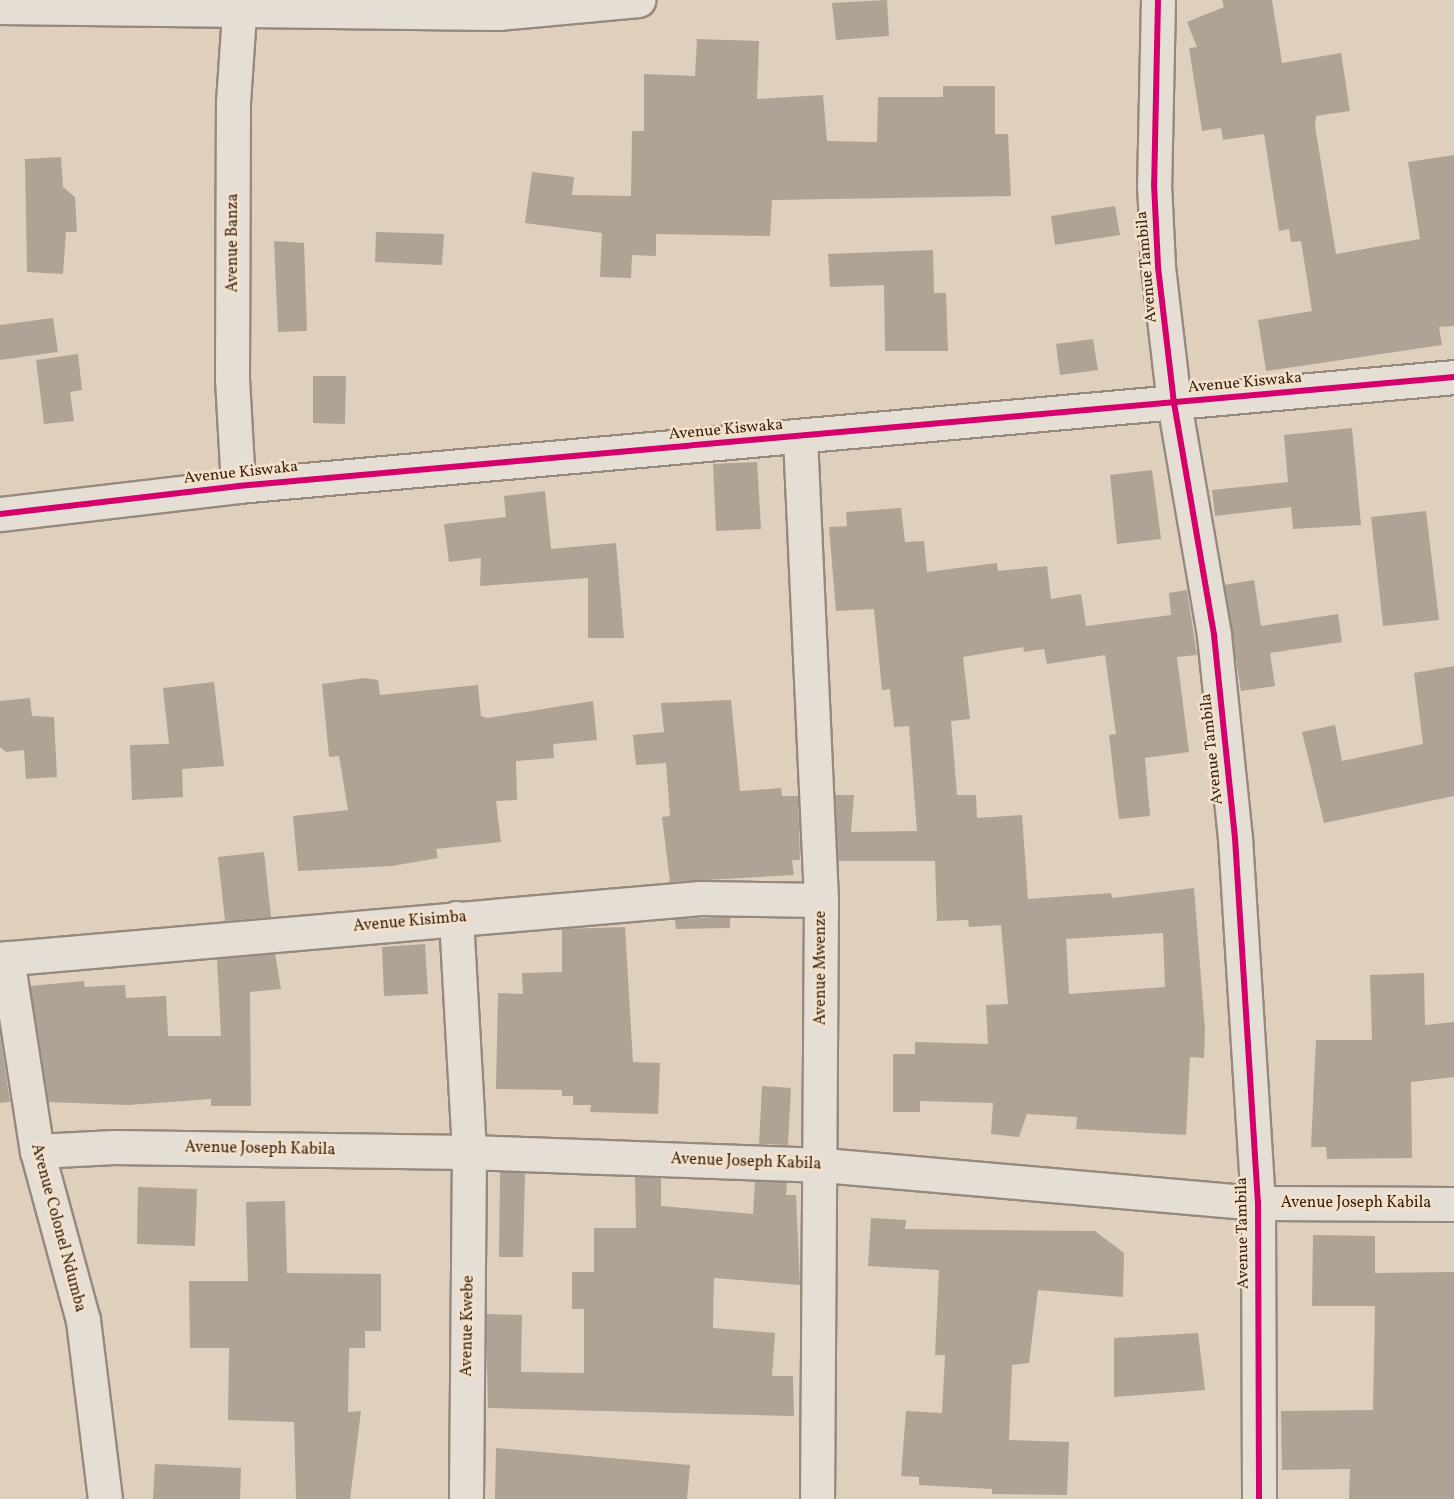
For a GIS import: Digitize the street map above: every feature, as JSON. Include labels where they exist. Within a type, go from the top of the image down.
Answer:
[{"type":"street","points":[[0,7],[240,5],[498,13],[638,0]]},
{"type":"street","name":"Avenue Tambila","points":[[1158,0],[1154,184],[1174,403],[1214,634],[1235,838],[1258,1203],[1259,1499]]},
{"type":"street","name":"Avenue Banza","points":[[238,486],[232,368],[234,102],[240,5]]},
{"type":"street","name":"Avenue Kiswaka","points":[[0,514],[238,486],[1454,377]]},
{"type":"street","name":"Avenue Mwenze","points":[[800,437],[821,900],[823,1165],[817,1499]]},
{"type":"street","name":"Avenue Kisimba","points":[[3,959],[700,898],[821,900]]},
{"type":"street","name":"Avenue Kwebe","points":[[456,918],[469,1152],[466,1499]]},
{"type":"street","name":"Avenue Colonel Ndumba","points":[[3,959],[37,1151],[82,1320],[105,1499]]},
{"type":"street","name":"Avenue Joseph Kabila","points":[[37,1151],[114,1147],[469,1152],[823,1165],[1258,1203],[1454,1204]]},
{"type":"building","points":[[887,0],[889,36],[836,40],[832,3]]},
{"type":"building","points":[[1222,0],[1272,0],[1282,63],[1341,53],[1350,111],[1316,116],[1315,126],[1336,254],[1420,239],[1408,162],[1454,155],[1454,326],[1439,327],[1442,345],[1266,371],[1258,320],[1312,311],[1301,241],[1291,242],[1289,229],[1279,231],[1264,134],[1223,140],[1221,128],[1202,131],[1189,48],[1197,47],[1187,22],[1224,7]]},
{"type":"building","points":[[697,39],[759,41],[757,99],[823,95],[827,141],[877,142],[878,97],[943,97],[943,86],[995,86],[995,134],[1008,134],[1011,196],[772,200],[770,236],[656,234],[656,256],[632,255],[631,278],[600,277],[602,233],[525,223],[532,172],[574,177],[572,195],[631,196],[632,131],[644,131],[644,74],[695,76]]},
{"type":"building","points":[[61,157],[63,187],[75,197],[77,232],[66,232],[63,274],[27,272],[25,159]]},
{"type":"building","points":[[1115,206],[1120,235],[1055,245],[1051,216]]},
{"type":"building","points":[[376,232],[444,234],[442,265],[375,262]]},
{"type":"building","points":[[274,241],[304,243],[307,331],[278,332]]},
{"type":"building","points":[[933,250],[934,293],[946,293],[948,351],[885,351],[884,285],[830,287],[828,254]]},
{"type":"building","points":[[53,318],[58,352],[0,360],[0,325]]},
{"type":"building","points":[[1093,339],[1098,370],[1060,375],[1056,344]]},
{"type":"building","points":[[78,354],[82,390],[70,392],[74,421],[44,424],[36,360]]},
{"type":"building","points":[[313,376],[346,376],[345,424],[313,423]]},
{"type":"building","points":[[1352,428],[1361,525],[1293,529],[1291,507],[1215,516],[1212,490],[1288,482],[1284,435]]},
{"type":"building","points":[[757,462],[761,529],[716,531],[713,464]]},
{"type":"building","points":[[1152,470],[1161,539],[1117,544],[1110,475]]},
{"type":"building","points":[[545,491],[551,549],[616,543],[624,638],[588,638],[588,578],[480,586],[481,558],[449,562],[444,524],[506,517],[504,496]]},
{"type":"building","points":[[901,508],[905,542],[924,541],[927,572],[997,563],[998,571],[1047,566],[1051,599],[1081,594],[1086,626],[1171,615],[1169,593],[1187,590],[1197,655],[1177,657],[1189,752],[1145,758],[1150,816],[1119,819],[1109,735],[1116,734],[1105,655],[1047,664],[1044,649],[1024,652],[1023,647],[963,657],[970,719],[951,721],[957,795],[976,795],[977,818],[1022,815],[1028,899],[1111,893],[1112,898],[1194,888],[1205,1030],[1204,1058],[1190,1057],[1186,1135],[1076,1129],[1077,1117],[1027,1114],[1019,1137],[991,1134],[993,1103],[920,1101],[920,1112],[893,1112],[893,1054],[915,1054],[915,1042],[988,1044],[986,1005],[1008,1004],[1001,925],[969,927],[968,920],[937,921],[935,861],[838,861],[835,795],[854,795],[851,832],[917,831],[909,726],[894,727],[890,689],[882,690],[874,609],[836,611],[829,527],[847,526],[846,512]],"holes":[[[1163,933],[1165,987],[1069,994],[1066,939]]]},
{"type":"building","points":[[1426,511],[1439,620],[1383,626],[1371,517]]},
{"type":"building","points":[[1254,580],[1261,626],[1338,614],[1342,642],[1270,653],[1275,686],[1241,691],[1224,585]]},
{"type":"building","points":[[1454,666],[1454,796],[1324,823],[1302,732],[1335,725],[1342,761],[1423,744],[1414,673]]},
{"type":"building","points":[[365,678],[378,680],[380,695],[478,685],[481,716],[488,718],[593,701],[597,740],[553,744],[554,758],[516,761],[517,800],[496,801],[501,842],[436,849],[438,858],[392,866],[298,871],[293,816],[348,810],[339,756],[329,757],[322,684]]},
{"type":"building","points":[[214,682],[224,766],[182,769],[183,797],[132,800],[130,745],[169,744],[163,688]]},
{"type":"building","points":[[30,698],[32,716],[54,717],[57,777],[26,779],[24,750],[6,752],[0,747],[0,701]]},
{"type":"building","points":[[731,700],[740,791],[781,788],[782,796],[798,796],[800,860],[792,860],[794,875],[670,882],[662,817],[670,816],[666,763],[636,765],[633,735],[664,732],[661,703]]},
{"type":"building","points":[[264,852],[271,917],[225,921],[218,857]]},
{"type":"building","points":[[730,917],[730,928],[676,929],[675,919]]},
{"type":"building","points":[[625,927],[633,1062],[660,1063],[658,1114],[590,1112],[591,1105],[573,1105],[573,1096],[562,1096],[562,1090],[496,1089],[498,993],[523,994],[522,973],[562,972],[562,929]]},
{"type":"building","points":[[425,944],[428,994],[384,996],[382,947]]},
{"type":"building","points":[[275,954],[281,989],[250,992],[251,1106],[211,1106],[211,1099],[128,1105],[48,1102],[30,986],[84,981],[85,987],[125,985],[126,998],[166,996],[168,1036],[221,1036],[217,959]]},
{"type":"building","points":[[1424,973],[1425,1025],[1454,1022],[1454,1077],[1411,1082],[1412,1158],[1327,1159],[1326,1147],[1311,1147],[1316,1040],[1372,1040],[1370,975]]},
{"type":"building","points":[[0,1035],[10,1102],[0,1103]]},
{"type":"building","points":[[762,1086],[791,1088],[788,1145],[759,1144]]},
{"type":"building","points":[[500,1172],[525,1173],[523,1257],[499,1257]]},
{"type":"building","points":[[635,1177],[661,1178],[661,1206],[753,1214],[755,1181],[787,1182],[786,1195],[796,1195],[800,1285],[714,1278],[713,1328],[775,1333],[772,1376],[793,1376],[794,1416],[488,1408],[486,1314],[522,1315],[521,1372],[584,1373],[584,1309],[572,1309],[572,1272],[594,1272],[594,1228],[636,1228]]},
{"type":"building","points":[[138,1187],[197,1189],[195,1246],[137,1244]]},
{"type":"building","points":[[285,1201],[287,1273],[381,1274],[381,1331],[365,1331],[365,1348],[349,1348],[348,1412],[361,1411],[350,1499],[296,1499],[294,1422],[228,1420],[229,1348],[190,1348],[189,1281],[248,1281],[246,1202]]},
{"type":"building","points":[[871,1218],[906,1220],[905,1229],[1095,1231],[1124,1253],[1123,1297],[1038,1290],[1029,1363],[1012,1365],[1009,1440],[1069,1442],[1067,1495],[992,1494],[992,1489],[919,1485],[919,1477],[901,1476],[906,1411],[942,1413],[945,1355],[935,1355],[939,1270],[868,1266]]},
{"type":"building","points":[[1313,1235],[1375,1236],[1375,1273],[1454,1272],[1454,1499],[1349,1499],[1350,1469],[1282,1470],[1281,1411],[1373,1410],[1375,1306],[1312,1306]]},
{"type":"building","points":[[1198,1333],[1205,1390],[1114,1397],[1114,1338]]},
{"type":"building","points":[[496,1448],[690,1465],[687,1499],[495,1499]]},
{"type":"building","points":[[155,1464],[241,1468],[240,1499],[153,1499]]},
{"type":"cycle path","points":[[1158,0],[1154,184],[1158,267],[1174,403],[1214,635],[1235,838],[1258,1203],[1259,1499]]},
{"type":"cycle path","points":[[0,514],[238,486],[1454,377]]}]
